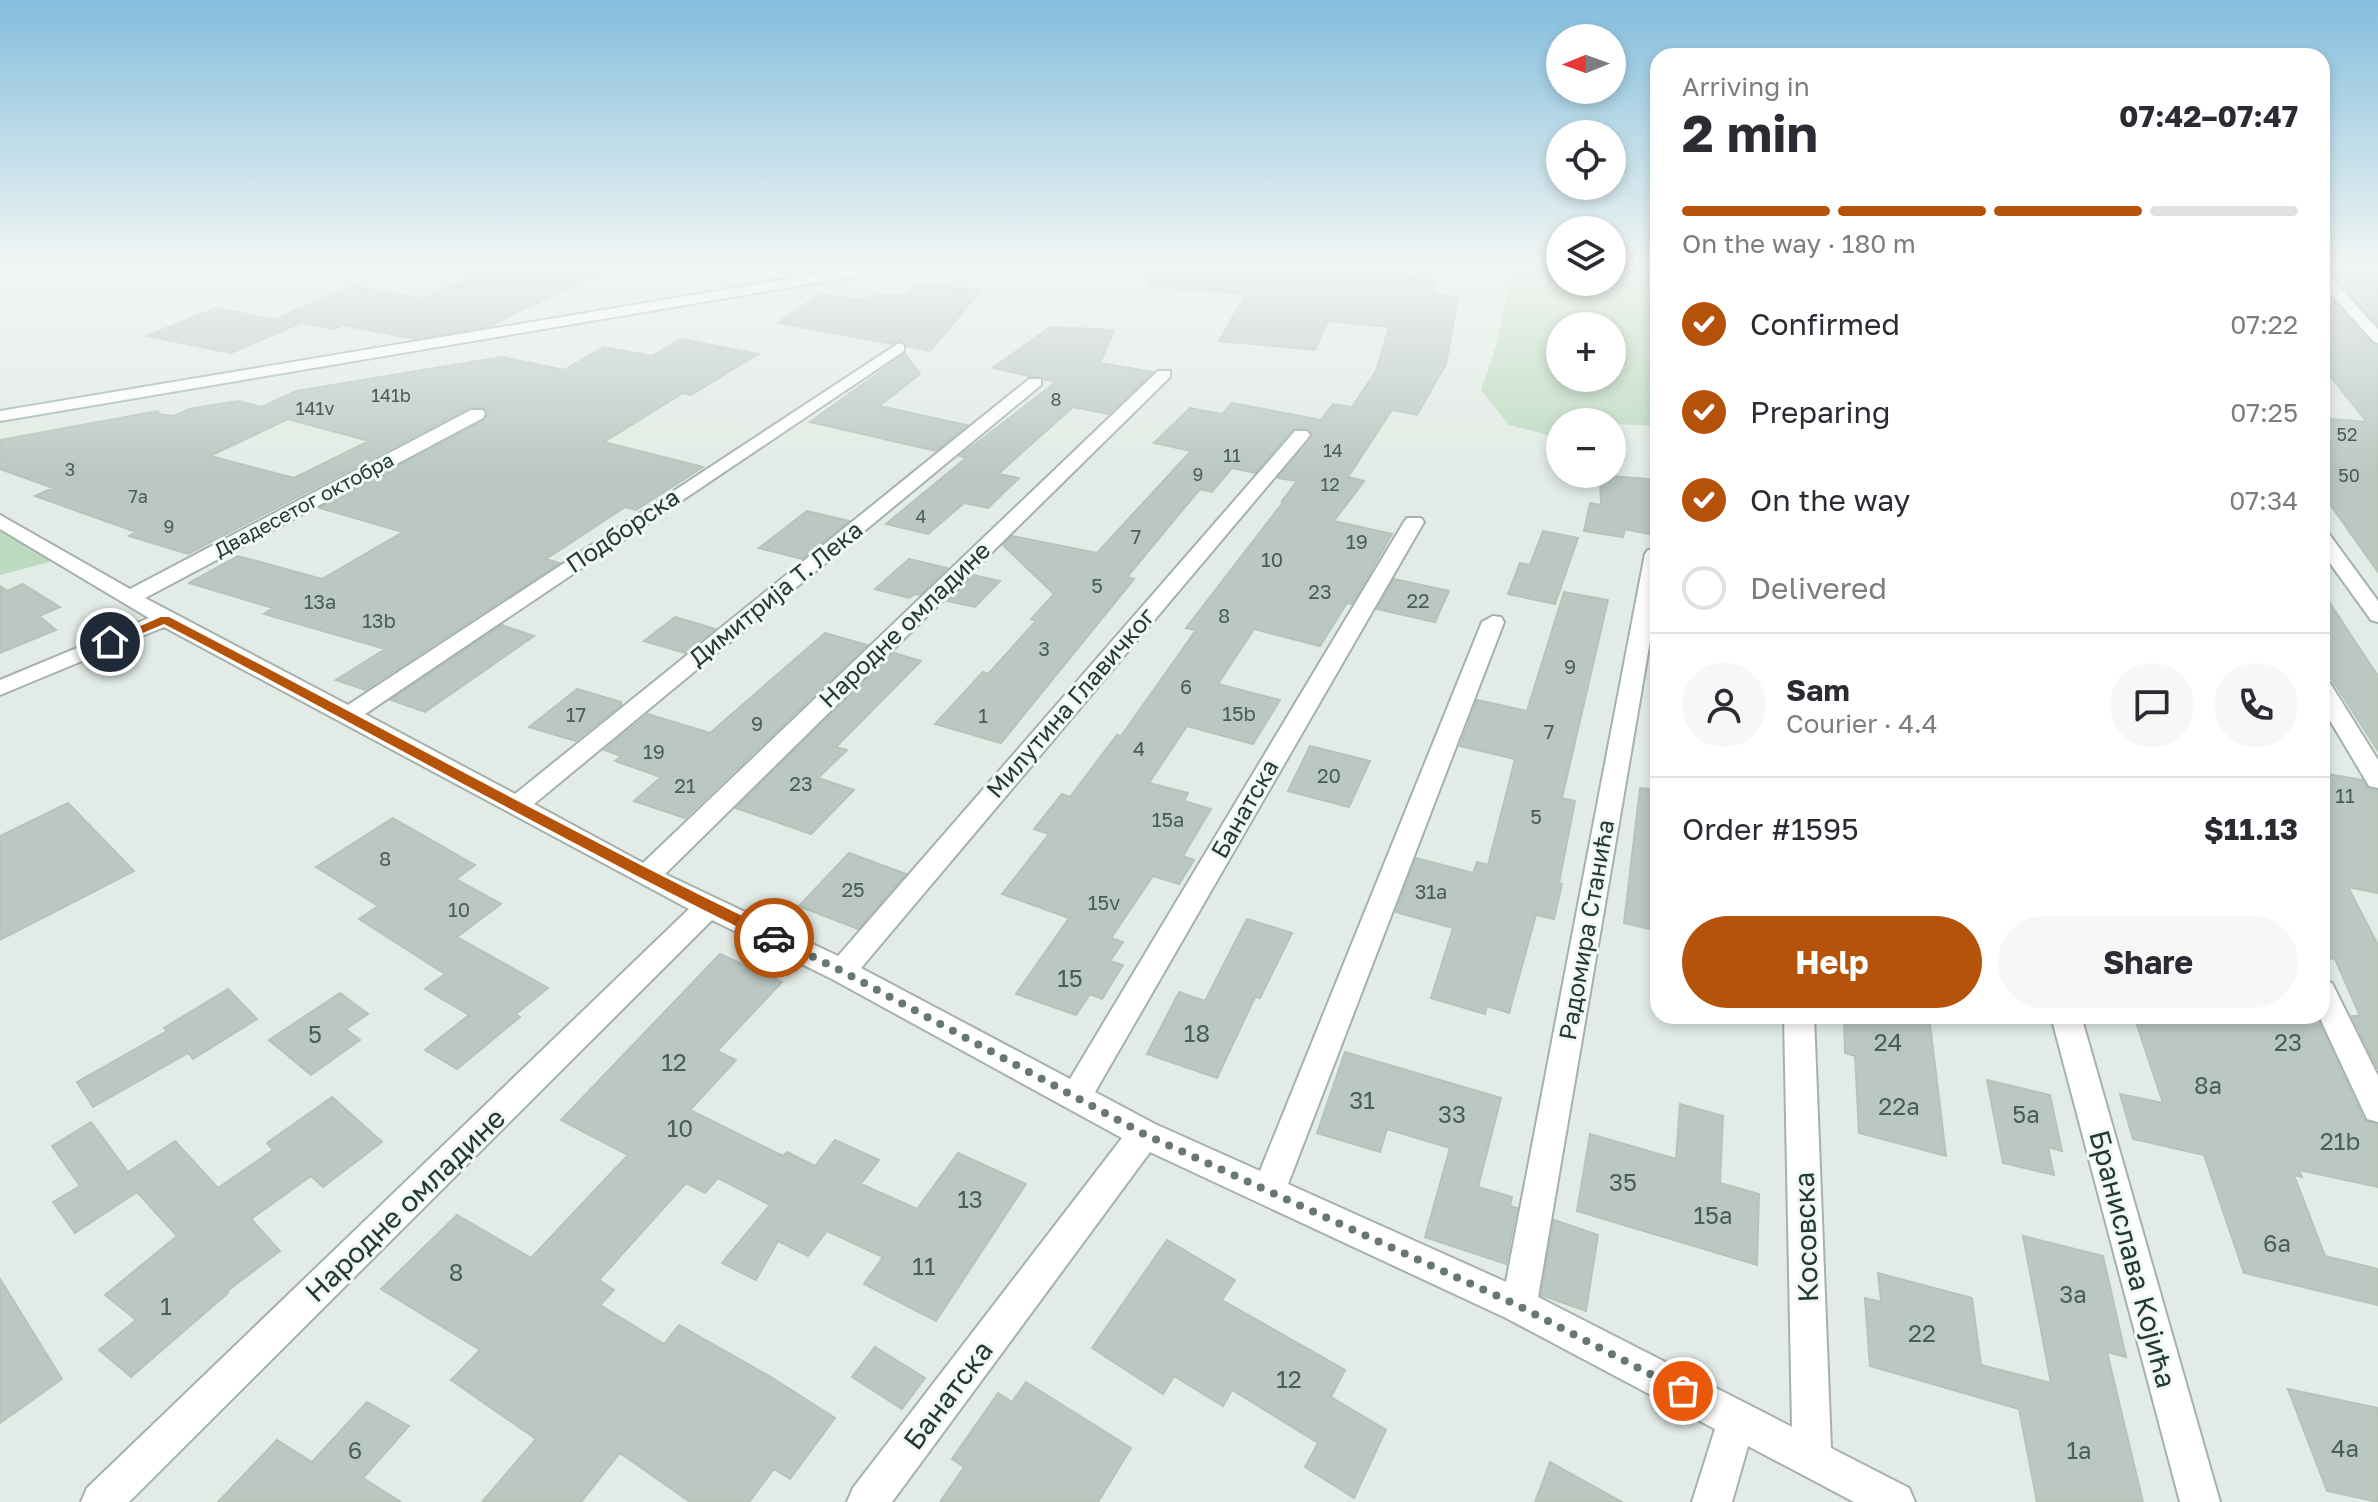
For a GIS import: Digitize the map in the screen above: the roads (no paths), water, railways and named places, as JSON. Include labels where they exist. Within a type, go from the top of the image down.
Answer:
[{"type":"street","points":[[0,404],[425,334]]},
{"type":"street","points":[[0,416],[487,334]]},
{"type":"street","name":"Подборска","points":[[348,715],[899,348]]},
{"type":"street","name":"Народне омладине","points":[[646,876],[1164,374]]},
{"type":"street","name":"Димитрија Т. Лека","points":[[516,806],[1035,382]]},
{"type":"street","name":"Двадесетог октобра","points":[[131,597],[477,414]]},
{"type":"street","name":"Милутина Главичког","points":[[842,971],[1301,435]]},
{"type":"street","points":[[0,521],[165,619],[646,876],[842,971],[1144,1134],[1519,1306],[1895,1502]]},
{"type":"street","name":"Банатска","points":[[1076,1097],[1414,522]]},
{"type":"street","points":[[2330,549],[2378,616]]},
{"type":"street","name":"Радомира Станића","points":[[1519,1306],[1650,582]]},
{"type":"street","points":[[0,688],[165,619]]},
{"type":"street","points":[[1268,1193],[1493,622]]},
{"type":"street","points":[[2330,701],[2378,780]]},
{"type":"street","name":"Народне омладине","points":[[101,1502],[708,907]]},
{"type":"street","points":[[2330,1008],[2378,1109]]},
{"type":"street","name":"Косовска","points":[[1799,1024],[1812,1459]]},
{"type":"street","name":"Бранислава Којића","points":[[2068,1024],[2200,1502]]},
{"type":"street","name":"Банатска","points":[[867,1502],[1144,1134]]},
{"type":"street","points":[[1712,1502],[1737,1420]]}]
